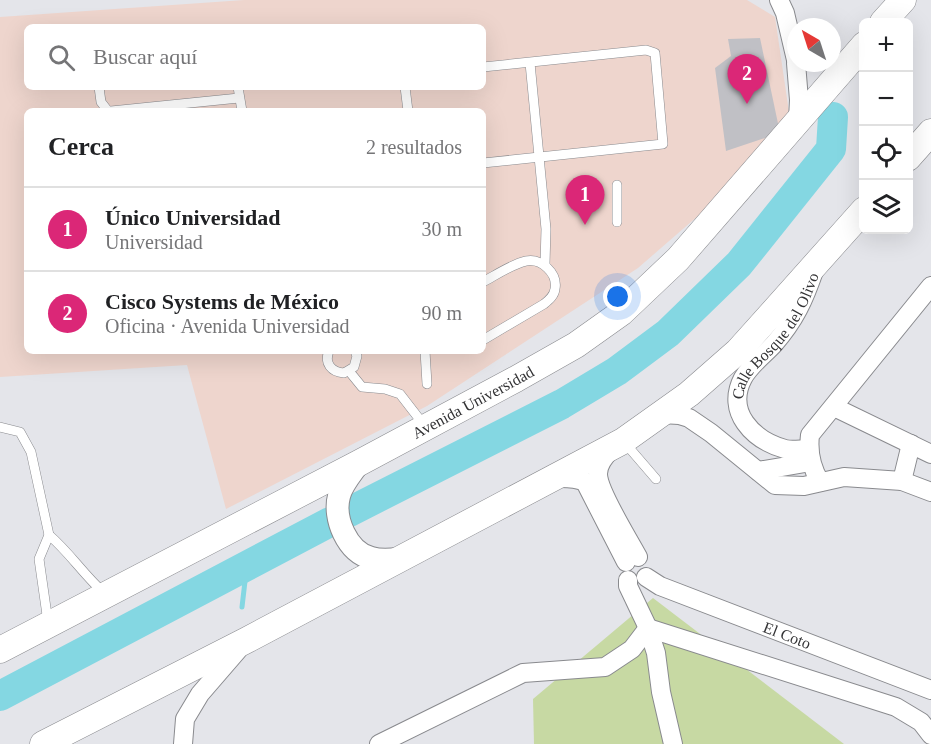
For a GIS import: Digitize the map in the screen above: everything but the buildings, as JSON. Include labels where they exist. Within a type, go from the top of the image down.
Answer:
[{"type":"main road","points":[[887,18],[903,0]]},
{"type":"main road","name":"Avenida Universidad","points":[[0,650],[358,463],[576,345],[621,313],[678,259],[859,51]]},
{"type":"main road","points":[[913,153],[931,132]]},
{"type":"main road","points":[[43,744],[247,640],[619,443],[662,414],[718,371],[859,216]]},
{"type":"street","points":[[779,0],[787,25]]},
{"type":"street","points":[[797,72],[798,120]]},
{"type":"street","name":"Calle Bosque del Olivo","points":[[816,264],[803,303],[789,327],[744,376],[737,395],[738,408],[745,423],[759,438],[790,439],[813,461],[844,477],[902,481],[931,492]]},
{"type":"street","points":[[813,461],[834,407],[930,287]]},
{"type":"street","points":[[834,407],[931,454]]},
{"type":"street","name":"Calle Bosque del Olivo","points":[[662,414],[689,418],[758,471],[773,476],[792,477],[813,461]]},
{"type":"street","points":[[619,443],[602,459],[599,467],[599,483],[630,566],[628,586],[648,628],[656,653],[661,692],[673,744]]},
{"type":"street","points":[[902,481],[912,444]]},
{"type":"street","points":[[358,463],[339,496],[338,508],[347,539],[357,551],[369,558],[399,559]]},
{"type":"street","points":[[552,478],[568,478],[585,482],[630,566]]},
{"type":"street","name":"El Coto","points":[[630,566],[634,582],[646,577],[660,586],[931,690]]},
{"type":"street","points":[[648,628],[896,707],[921,722],[931,735]]},
{"type":"street","points":[[379,744],[523,673],[605,667],[632,649],[648,628]]},
{"type":"street","points":[[183,744],[185,719],[200,694],[247,640]]},
{"type":"lane","points":[[486,68],[646,50],[655,53],[663,144],[486,163]]},
{"type":"lane","points":[[486,338],[544,304],[555,290],[555,282],[545,264],[546,229],[530,63]]},
{"type":"lane","points":[[99,90],[100,102],[106,108]]},
{"type":"lane","points":[[238,90],[241,108]]},
{"type":"lane","points":[[405,90],[408,108]]},
{"type":"lane","points":[[139,108],[239,98]]},
{"type":"lane","points":[[617,185],[617,222]]},
{"type":"lane","points":[[486,280],[524,261],[535,260],[545,264]]},
{"type":"lane","points":[[328,354],[327,360],[333,370],[344,373],[349,371],[356,362],[355,354]]},
{"type":"lane","points":[[425,354],[427,384]]},
{"type":"lane","points":[[349,371],[363,387],[400,394],[425,427]]},
{"type":"lane","points":[[0,427],[20,432],[31,452],[49,536],[39,559],[48,625]]},
{"type":"lane","points":[[619,443],[656,479]]},
{"type":"lane","points":[[49,536],[67,551],[85,576],[105,595]]},
{"type":"shaded area","points":[[244,0],[747,0],[775,17],[790,119],[737,182],[638,268],[427,406],[226,509],[187,365],[0,377],[0,17]]},
{"type":"green space","points":[[653,598],[844,744],[534,744],[533,699]]},
{"type":"waterway","points":[[349,512],[562,404],[617,371],[668,333],[739,264],[831,149],[833,117]]},
{"type":"waterway","points":[[0,696],[330,522]]},
{"type":"waterway","points":[[242,607],[247,564]]},
{"type":"place","name":"Cisco Systems de México","points":[[747,104]]},
{"type":"place","name":"Único Universidad","points":[[585,225]]}]
